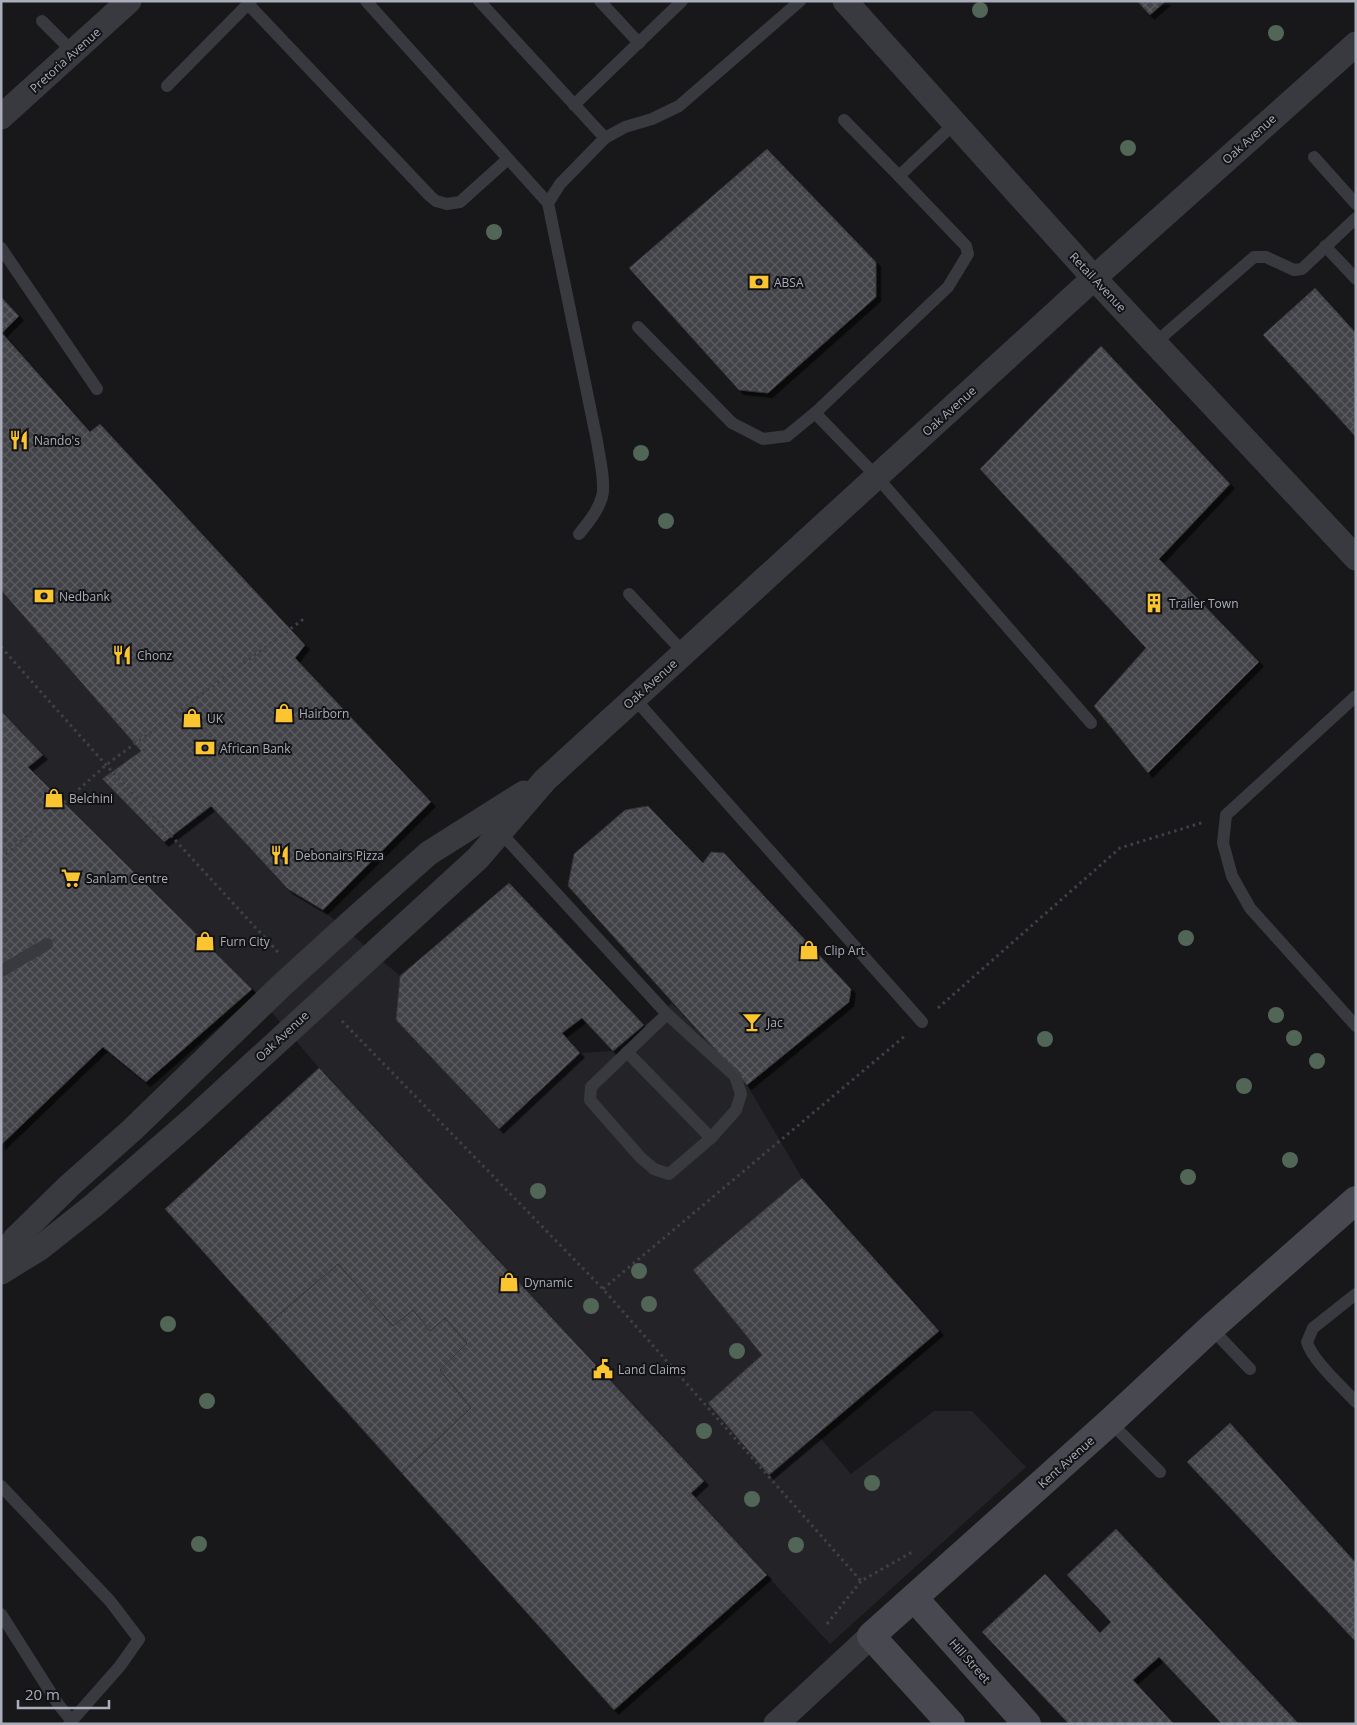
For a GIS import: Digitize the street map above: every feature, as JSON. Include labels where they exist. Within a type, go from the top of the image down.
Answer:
[{"type":"main road","name":"Kent Avenue","points":[[871,1636],[1110,1422],[1211,1328],[1350,1210]]},
{"type":"main road","name":"Hill Street","points":[[914,1598],[1027,1724]]},
{"type":"main road","points":[[871,1636],[951,1724]]},
{"type":"street","name":"Pretoria Avenue","points":[[1,117],[128,1]]},
{"type":"street","name":"Retail Avenue","points":[[845,1],[1094,278],[1356,558]]},
{"type":"street","name":"Oak Avenue","points":[[1,1272],[40,1248],[93,1206],[193,1119],[478,858],[545,780],[1094,278],[1356,44]]},
{"type":"street","name":"Oak Avenue","points":[[1,1258],[15,1239],[69,1186],[132,1130],[297,971],[429,853],[545,780]]},
{"type":"street","name":"Kent Avenue","points":[[776,1724],[871,1636]]},
{"type":"lane","points":[[366,1],[548,203],[597,441],[602,474],[603,496],[593,517],[579,534]]},
{"type":"lane","points":[[479,1],[604,138]]},
{"type":"lane","points":[[600,1],[639,43]]},
{"type":"lane","points":[[574,105],[682,1]]},
{"type":"lane","points":[[548,203],[560,184],[604,138],[679,106],[800,1]]},
{"type":"lane","points":[[167,86],[249,2],[436,201],[447,204],[460,202],[508,159]]},
{"type":"lane","points":[[42,22],[74,52]]},
{"type":"lane","points":[[638,327],[732,423],[763,439],[787,436],[815,413],[948,287],[968,254],[966,246],[844,120]]},
{"type":"lane","points":[[899,176],[955,123]]},
{"type":"lane","points":[[1314,157],[1356,204]]},
{"type":"lane","points":[[1155,343],[1254,257],[1266,257],[1294,270],[1302,269],[1356,218]]},
{"type":"lane","points":[[1325,246],[1356,279]]},
{"type":"lane","points":[[1,248],[96,389]]},
{"type":"lane","points":[[815,413],[877,477],[1091,723]]},
{"type":"lane","points":[[629,594],[684,653]]},
{"type":"lane","points":[[1356,696],[1226,815],[1223,842],[1232,876],[1250,908],[1356,1026]]},
{"type":"lane","points":[[634,698],[922,1022]]},
{"type":"lane","points":[[500,832],[667,1014],[735,1076],[741,1094],[736,1110],[711,1138],[669,1174],[654,1169],[640,1156],[590,1100],[591,1087],[667,1014]]},
{"type":"lane","points":[[1,971],[47,944]]},
{"type":"lane","points":[[627,1052],[711,1138]]},
{"type":"lane","points":[[1356,1294],[1313,1328],[1307,1342],[1308,1348],[1319,1362],[1356,1402]]},
{"type":"lane","points":[[1211,1328],[1250,1369]]},
{"type":"lane","points":[[1110,1422],[1160,1472]]},
{"type":"lane","points":[[1,1486],[110,1602],[139,1640],[120,1666],[70,1722],[1,1614]]},
{"type":"path","points":[[1,859],[106,765],[305,618]]},
{"type":"path","points":[[1,647],[106,765],[297,971]]},
{"type":"path","points":[[322,1000],[603,1289],[860,1581]]},
{"type":"path","points":[[828,1624],[860,1581],[914,1551]]},
{"type":"shaded area","points":[[1,590],[141,751],[102,780],[164,842],[211,806],[288,889],[323,910],[400,976],[499,1128],[580,1053],[613,1051],[672,1003],[747,1085],[802,1178],[693,1270],[762,1355],[708,1403],[769,1475],[817,1434],[851,1474],[934,1411],[972,1411],[1026,1467],[830,1644],[691,1493],[704,1481],[319,1068],[252,989],[28,767],[42,755],[1,711]]},
{"type":"building","points":[[1137,1],[1166,1],[1150,15]]},
{"type":"building","name":"ABSA","points":[[767,149],[876,262],[876,297],[768,393],[739,390],[629,268]]},
{"type":"building","points":[[1315,288],[1356,333],[1356,437],[1263,335]]},
{"type":"building","points":[[1,297],[19,316],[2,333],[90,432],[100,424],[305,645],[295,658],[431,802],[323,910],[288,889],[211,806],[164,842],[102,779],[141,751],[1,590]]},
{"type":"building","name":"Trailer Town","points":[[1101,346],[1230,484],[1159,559],[1259,662],[1148,773],[1094,706],[1146,648],[980,469]]},
{"type":"building","name":"Sanlam Centre","points":[[1,711],[43,755],[28,767],[252,989],[146,1082],[103,1047],[1,1145]]},
{"type":"building","points":[[648,806],[703,863],[711,852],[724,853],[851,989],[849,1002],[747,1085],[568,886],[574,854],[625,810]]},
{"type":"building","points":[[509,883],[644,1025],[613,1051],[582,1018],[562,1033],[580,1053],[499,1129],[396,1020],[400,976]]},
{"type":"building","points":[[319,1068],[704,1481],[691,1493],[767,1575],[614,1710],[165,1209]]},
{"type":"building","points":[[802,1178],[939,1331],[769,1475],[708,1403],[762,1355],[693,1270]]},
{"type":"building","points":[[338,1264],[393,1326],[413,1310],[430,1331],[445,1318],[467,1343],[440,1370],[471,1408],[402,1473],[268,1324]]},
{"type":"building","points":[[1230,1423],[1356,1563],[1356,1642],[1187,1462]]},
{"type":"building","points":[[1116,1529],[1299,1724],[1222,1724],[1159,1657],[1133,1680],[1174,1724],[1069,1724],[982,1632],[1045,1574],[1100,1633],[1111,1622],[1067,1575]]},
{"type":"place","name":"ABSA","points":[[759,282]]},
{"type":"place","name":"Nando's","points":[[19,440]]},
{"type":"place","name":"Nedbank","points":[[44,596]]},
{"type":"place","name":"Trailer Town","points":[[1154,603]]},
{"type":"place","name":"Chonz","points":[[122,655]]},
{"type":"place","name":"Hairborn","points":[[284,713]]},
{"type":"place","name":"UK","points":[[192,718]]},
{"type":"place","name":"African Bank","points":[[205,748]]},
{"type":"place","name":"Belchini","points":[[54,798]]},
{"type":"place","name":"Debonairs Pizza","points":[[280,855]]},
{"type":"place","name":"Sanlam Centre","points":[[71,878]]},
{"type":"place","name":"Furn City","points":[[205,941]]},
{"type":"place","name":"Clip Art","points":[[809,950]]},
{"type":"place","name":"Jac","points":[[752,1022]]},
{"type":"place","name":"Dynamic","points":[[509,1282]]},
{"type":"place","name":"Land Claims","points":[[603,1369]]}]
